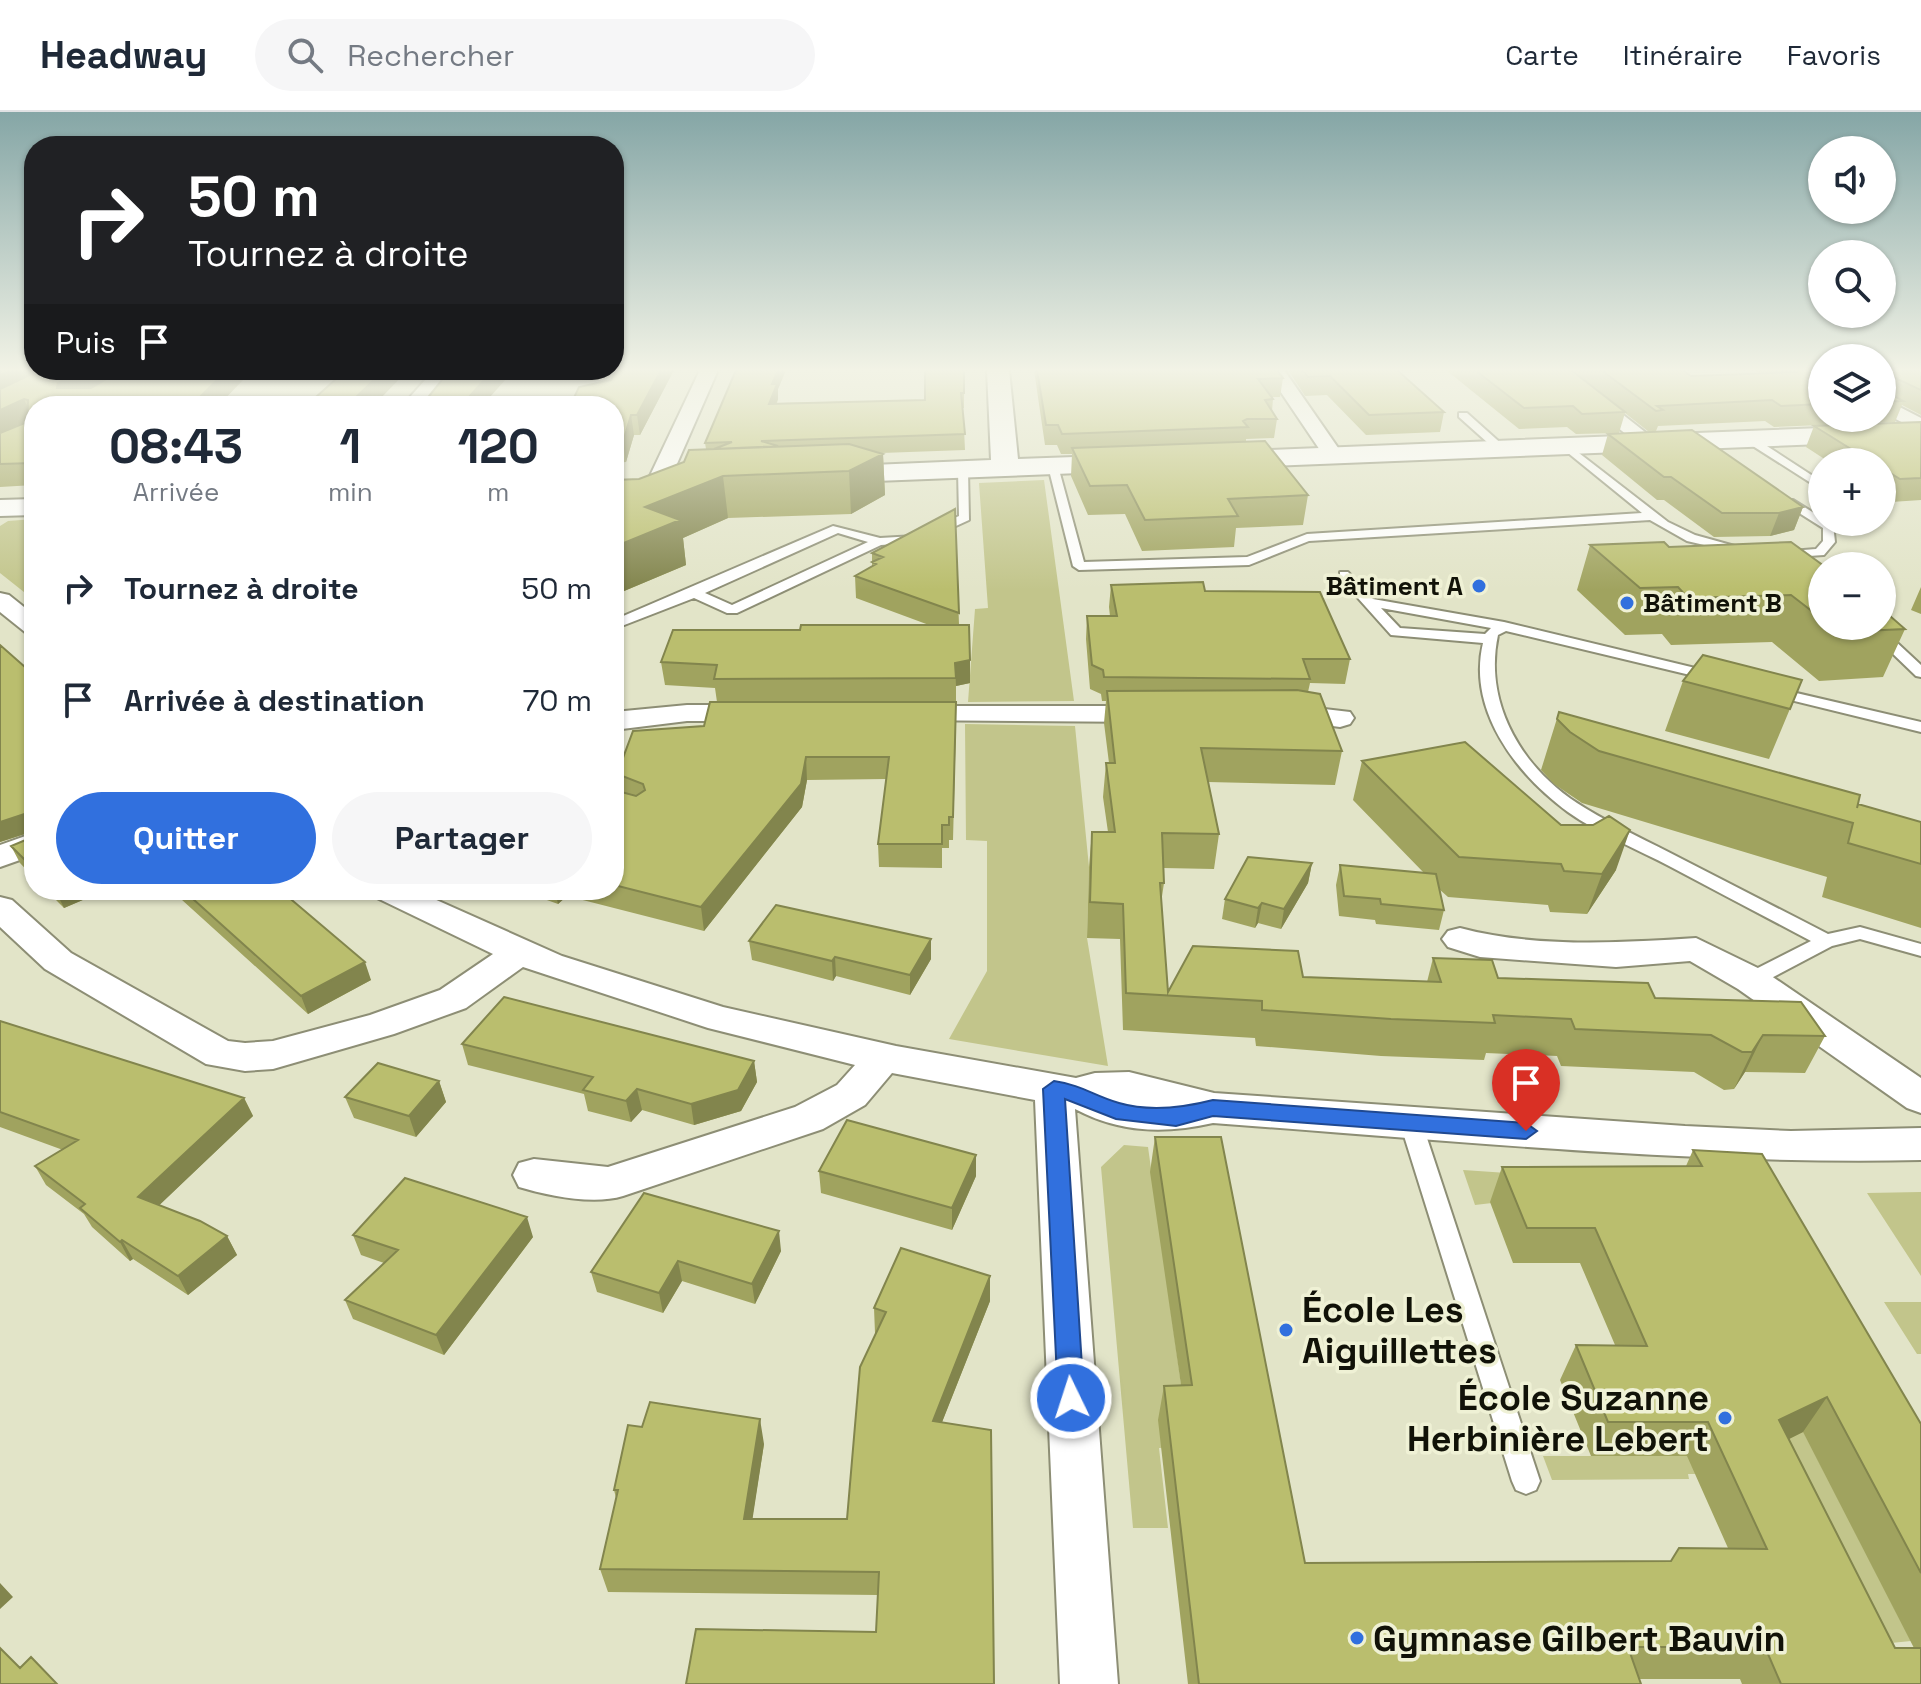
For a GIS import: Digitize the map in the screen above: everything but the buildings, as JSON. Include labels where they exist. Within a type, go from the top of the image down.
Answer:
[{"type":"street","points":[[658,482],[676,443]]},
{"type":"street","points":[[1003,443],[1005,468]]},
{"type":"street","points":[[1325,443],[1333,455]]},
{"type":"street","points":[[1193,461],[1639,443]]},
{"type":"street","points":[[795,476],[1162,462]]},
{"type":"street","points":[[629,483],[686,480]]},
{"type":"street","points":[[0,508],[24,507]]},
{"type":"street","points":[[0,600],[18,623]]},
{"type":"street","points":[[1260,712],[1340,718]]},
{"type":"street","points":[[624,720],[687,713],[779,714]]},
{"type":"street","points":[[886,714],[1181,713]]},
{"type":"street","points":[[0,857],[24,847]]},
{"type":"street","points":[[409,900],[521,951],[690,1008],[981,1079],[1066,1091],[1116,1111],[1176,1118],[1213,1108],[1776,1146],[1921,1144]]},
{"type":"street","points":[[0,908],[58,961],[220,1054],[245,1057],[273,1055],[436,1006],[475,986],[521,951]]},
{"type":"street","points":[[1460,939],[1480,946],[1616,955],[1696,949],[1751,980],[1921,1098]]},
{"type":"street","points":[[534,1175],[608,1184],[794,1123],[851,1095],[874,1070],[880,1056]]},
{"type":"street","points":[[1066,1091],[1089,1684]]},
{"type":"lane","points":[[1495,443],[1501,449]]},
{"type":"lane","points":[[1756,443],[1808,478]]},
{"type":"lane","points":[[1566,446],[1653,516],[1691,538],[1754,551]]},
{"type":"lane","points":[[1053,466],[1079,566],[1249,561],[1307,538],[1653,516]]},
{"type":"lane","points":[[694,593],[732,610],[879,542],[917,539],[965,518],[963,470]]},
{"type":"lane","points":[[1768,553],[1820,552],[1829,542],[1829,527],[1789,502]]},
{"type":"lane","points":[[624,621],[837,529],[879,542]]},
{"type":"lane","points":[[1344,575],[1396,632],[1490,639]]},
{"type":"lane","points":[[1370,602],[1504,626],[1728,680]]},
{"type":"lane","points":[[1504,626],[1492,633],[1490,639],[1484,669],[1485,687],[1516,750],[1548,791],[1577,811],[1826,941]]},
{"type":"lane","points":[[1886,640],[1921,673]]},
{"type":"lane","points":[[1758,687],[1921,727]]},
{"type":"lane","points":[[1751,980],[1826,941],[1860,933],[1921,950]]},
{"type":"lane","points":[[1411,1123],[1526,1481]]},
{"type":"green space","points":[[1044,480],[1074,701],[968,702],[975,609],[988,608],[979,483]]},
{"type":"green space","points":[[24,520],[24,592],[0,573],[0,526],[8,521]]},
{"type":"green space","points":[[965,724],[1075,726],[1089,867],[1087,938],[1108,1066],[949,1039],[987,971],[987,841],[966,840]]},
{"type":"green space","points":[[1124,1145],[1148,1147],[1186,1420],[1188,1447],[1159,1448],[1168,1528],[1133,1528],[1101,1167]]},
{"type":"green space","points":[[1463,1170],[1659,1183],[1475,1205]]},
{"type":"green space","points":[[1921,1192],[1921,1276],[1867,1193]]},
{"type":"green space","points":[[1884,1302],[1921,1302],[1921,1354],[1917,1354]]},
{"type":"green space","points":[[1750,1328],[1911,1641],[1891,1643],[1848,1630]]},
{"type":"green space","points":[[1543,1456],[1743,1456],[1751,1474],[1688,1474],[1689,1479],[1552,1480]]},
{"type":"place","name":"Bâtiment A","points":[[1479,586]]},
{"type":"place","name":"Bâtiment B","points":[[1627,603]]},
{"type":"place","name":"École Les Aiguillettes","points":[[1286,1330]]},
{"type":"place","name":"École Suzanne Herbinière Lebert","points":[[1725,1418]]},
{"type":"place","name":"Gymnase Gilbert Bauvin","points":[[1357,1638]]},
{"type":"route","points":[[1071,1398],[1054,1089],[1078,1093],[1116,1111],[1176,1118],[1213,1108],[1526,1131]]}]
